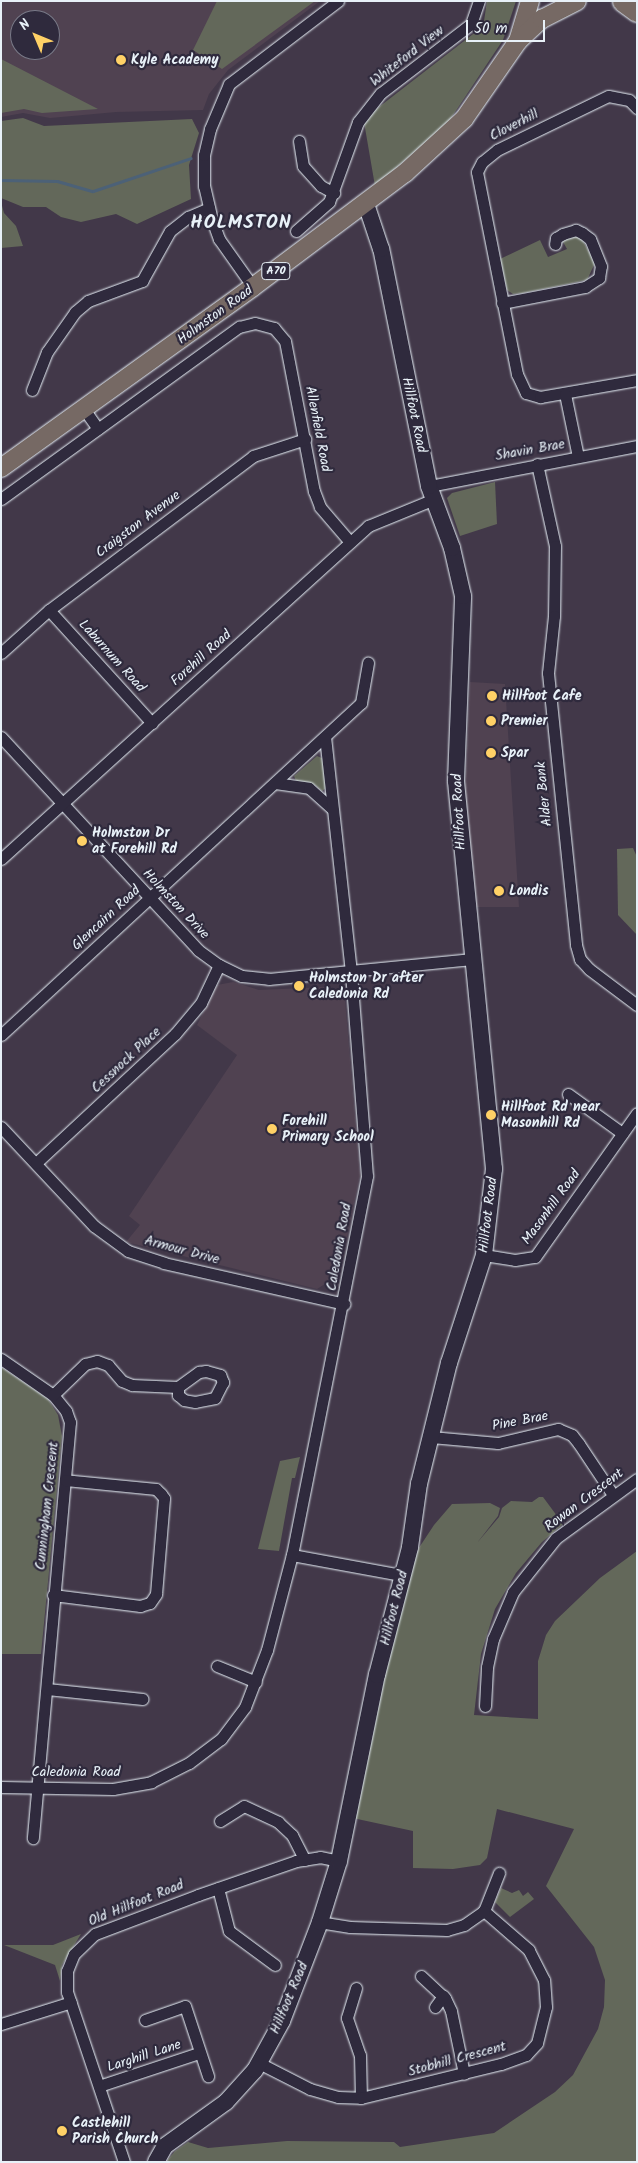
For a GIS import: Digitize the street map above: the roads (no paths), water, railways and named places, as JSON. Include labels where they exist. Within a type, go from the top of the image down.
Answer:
[{"type":"highway","points":[[623,1],[637,11]]},
{"type":"main road","name":"A70","points":[[518,41],[530,1]]},
{"type":"main road","name":"A70","points":[[518,41],[542,19],[577,1]]},
{"type":"main road","name":"Holmston Road","points":[[1,468],[366,204],[440,144],[464,119],[518,41]]},
{"type":"street","points":[[253,287],[219,239],[209,208],[204,155],[219,103],[229,84],[338,1]]},
{"type":"street","name":"Whiteford View","points":[[296,231],[329,202],[334,193],[358,122],[381,93],[471,24],[479,1]]},
{"type":"street","name":"Cloverhill","points":[[637,108],[629,100],[608,96],[497,150],[482,162],[477,172],[517,374],[526,393],[540,397],[637,380]]},
{"type":"street","points":[[299,142],[303,166],[321,186],[334,193]]},
{"type":"street","name":"Hillfoot Road","points":[[156,2162],[165,2146],[226,2102],[259,2063],[282,2021],[320,1922],[339,1861],[377,1675],[449,1363],[484,1255],[494,1170],[456,781],[463,596],[452,548],[431,492],[381,249],[366,204]]},
{"type":"street","points":[[32,390],[47,352],[75,312],[88,301],[142,281],[170,231],[183,220],[209,208]]},
{"type":"street","points":[[502,303],[585,287],[598,278],[601,266],[590,239],[576,230],[556,238],[555,244]]},
{"type":"street","name":"Holmston Road","points":[[1,499],[239,326],[262,324]]},
{"type":"street","name":"Allenfield Road","points":[[262,324],[274,328],[285,342],[320,507],[350,542]]},
{"type":"street","points":[[565,394],[578,457]]},
{"type":"street","points":[[84,409],[98,429]]},
{"type":"street","name":"Craigston Avenue","points":[[1,654],[50,610],[254,456],[305,439]]},
{"type":"street","name":"Shavin Brae","points":[[431,492],[537,464],[637,446]]},
{"type":"street","name":"Alder Bank","points":[[537,464],[555,546],[554,616],[548,673],[576,945],[580,959],[589,969],[637,1005]]},
{"type":"street","name":"Forehill Road","points":[[1,859],[368,526],[431,492]]},
{"type":"street","name":"Laburnum Road","points":[[50,610],[152,723]]},
{"type":"street","name":"Glencairn Road","points":[[1,1035],[362,703],[368,663]]},
{"type":"street","name":"Holmston Drive","points":[[1,737],[198,950],[219,965],[242,976],[269,979],[472,959]]},
{"type":"street","name":"Caledonia Road","points":[[1,1787],[113,1789],[151,1782],[189,1763],[221,1739],[245,1707],[268,1650],[292,1555],[344,1304],[367,1176],[351,972],[324,738]]},
{"type":"street","points":[[275,783],[302,786],[315,792],[332,809]]},
{"type":"street","name":"Cessnock Place","points":[[36,1163],[175,1034],[201,1002],[219,965]]},
{"type":"street","points":[[568,1094],[622,1133]]},
{"type":"street","name":"Masonhill Road","points":[[484,1255],[514,1260],[535,1257],[622,1133],[635,1119]]},
{"type":"street","name":"Armour Drive","points":[[1,1127],[94,1226],[128,1251],[164,1263],[344,1304]]},
{"type":"street","name":"Cunningham Crescent","points":[[1,1359],[53,1395],[66,1411],[70,1422],[53,1595],[47,1689],[35,1787],[32,1839]]},
{"type":"street","points":[[53,1395],[85,1364],[97,1361],[108,1365],[122,1381],[132,1385],[178,1387]]},
{"type":"street","name":"Pine Brae","points":[[431,1437],[498,1443],[558,1429],[572,1435],[613,1494]]},
{"type":"street","name":"Rowan Crescent","points":[[485,1706],[487,1667],[493,1639],[513,1592],[556,1538],[613,1494],[637,1479]]},
{"type":"street","points":[[53,1595],[140,1606],[150,1603],[156,1594],[164,1498],[156,1489],[65,1480]]},
{"type":"street","points":[[292,1555],[401,1575]]},
{"type":"street","points":[[217,1666],[256,1682]]},
{"type":"street","points":[[47,1689],[142,1699]]},
{"type":"street","points":[[220,1821],[244,1806],[278,1822],[292,1835],[304,1860]]},
{"type":"street","name":"Old Hillfoot Road","points":[[124,2162],[70,2002],[67,1971],[81,1944],[107,1928],[218,1888],[304,1860],[320,1857],[339,1861]]},
{"type":"street","points":[[320,1922],[350,1927],[447,1930],[464,1925],[484,1910],[499,1873]]},
{"type":"street","points":[[218,1888],[229,1931],[274,1965]]},
{"type":"street","name":"Stobhill Crescent","points":[[259,2063],[310,2089],[338,2098],[361,2098],[464,2074],[526,2055],[537,2044],[546,2006],[544,1980],[529,1950],[484,1910]]},
{"type":"street","points":[[252,1963],[259,1952]]},
{"type":"street","points":[[421,1976],[443,1996],[451,2011],[464,2074]]},
{"type":"street","points":[[356,1988],[346,2018],[358,2034],[361,2098]]},
{"type":"street","points":[[435,2007],[443,1996]]},
{"type":"street","points":[[1,2024],[70,2002]]},
{"type":"street","name":"Larghill Lane","points":[[145,2020],[185,2006],[208,2076]]},
{"type":"street","name":"Larghill Lane","points":[[99,2086],[199,2053]]},
{"type":"waterway","points":[[1,180],[57,181],[93,191],[191,158]]},
{"type":"place","name":"Kyle Academy","points":[[121,60]]},
{"type":"place","name":"Hillfoot Cafe","points":[[492,696]]},
{"type":"place","name":"Premier","points":[[491,721]]},
{"type":"place","name":"Spar","points":[[491,753]]},
{"type":"place","name":"Holmston Dr at Forehill Rd","points":[[82,841]]},
{"type":"place","name":"Londis","points":[[499,891]]},
{"type":"place","name":"Holmston Dr after Caledonia Rd","points":[[299,986]]},
{"type":"place","name":"Hillfoot Rd near Masonhill Rd","points":[[491,1115]]},
{"type":"place","name":"Forehill Primary School","points":[[272,1129]]},
{"type":"place","name":"Castlehill Parish Church","points":[[62,2131]]},
{"type":"district","name":"HOLMSTON","points":[[241,224]]}]
